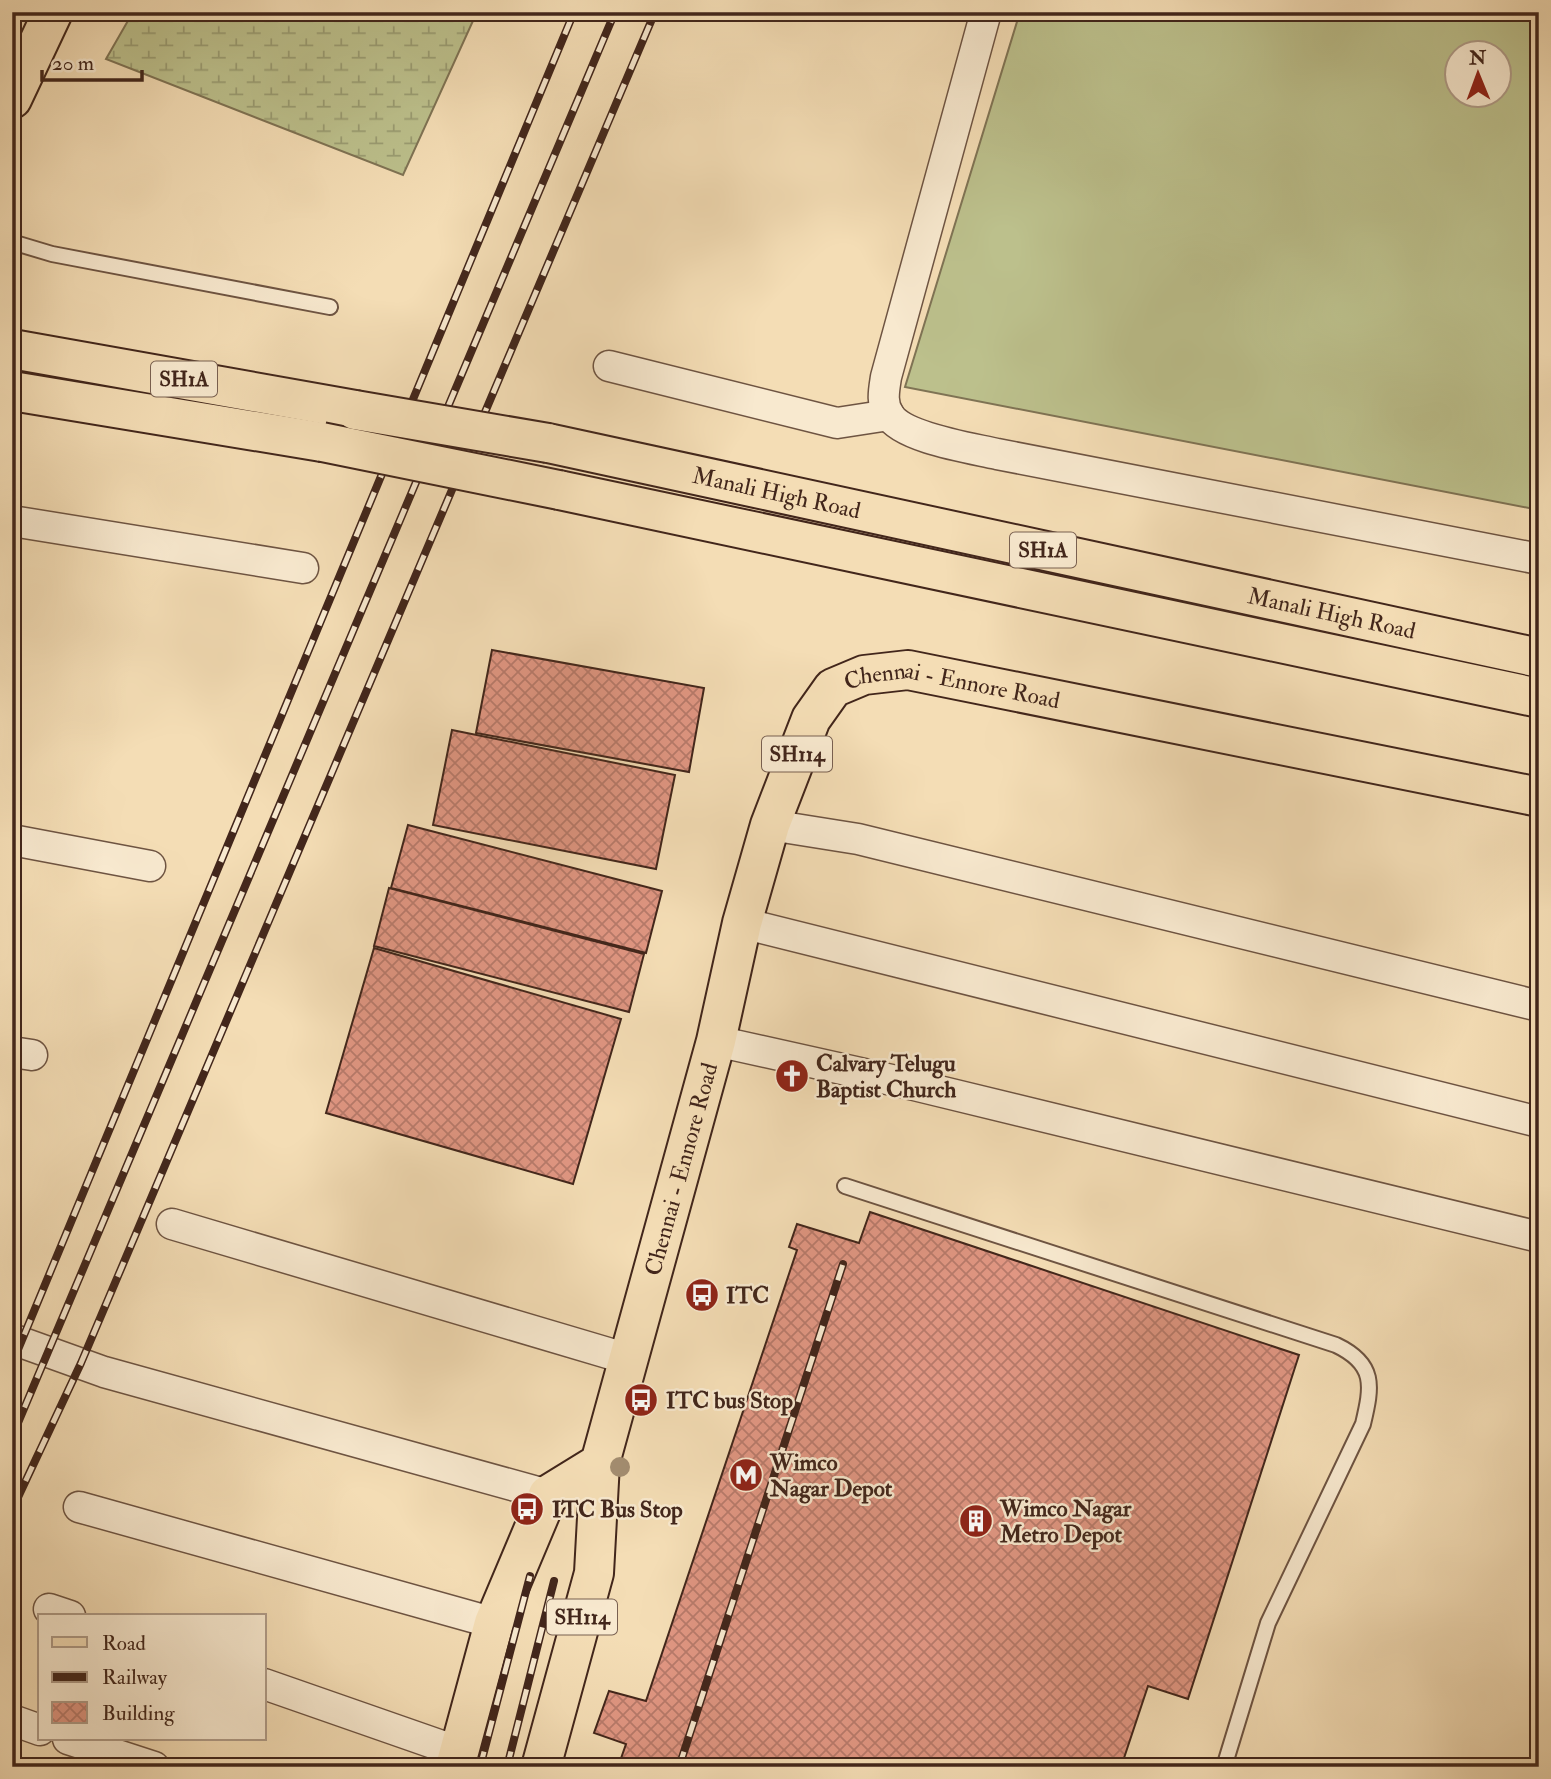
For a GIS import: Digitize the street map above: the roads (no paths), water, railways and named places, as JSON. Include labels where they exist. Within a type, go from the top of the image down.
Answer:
[{"type":"main road","points":[[12,99],[53,12]]},
{"type":"main road","name":"Manali High Road","points":[[12,349],[548,443],[1539,658]]},
{"type":"main road","name":"Manali High Road","points":[[12,391],[323,442],[1539,698]]},
{"type":"main road","name":"Chennai - Ennore Road","points":[[541,1767],[594,1573],[600,1463],[716,1041],[742,923],[770,825],[811,719],[833,688],[864,675],[908,670],[1539,797]]},
{"type":"main road","points":[[457,1760],[494,1623],[548,1495],[600,1463]]},
{"type":"street","points":[[986,12],[886,377],[883,397],[889,415],[899,425],[916,433],[997,454],[1539,559]]},
{"type":"street","points":[[609,366],[837,423],[889,415]]},
{"type":"street","points":[[12,520],[303,568]]},
{"type":"street","points":[[770,825],[858,839],[1539,1006]]},
{"type":"street","points":[[12,840],[150,866]]},
{"type":"street","points":[[742,923],[1539,1122]]},
{"type":"street","points":[[716,1041],[914,1085],[1539,1237]]},
{"type":"street","points":[[172,1224],[628,1359]]},
{"type":"street","points":[[12,1339],[104,1372],[548,1495]]},
{"type":"street","points":[[79,1507],[494,1623]]},
{"type":"street","points":[[266,1685],[457,1760]]},
{"type":"street","points":[[12,1720],[38,1729]]},
{"type":"street","points":[[71,1740],[154,1767]]},
{"type":"lane","points":[[12,242],[52,254],[330,307]]},
{"type":"lane","points":[[845,1186],[1336,1345],[1354,1353],[1367,1369],[1370,1394],[1363,1424],[1268,1623],[1224,1767]]},
{"type":"railway","points":[[12,1364],[574,12]]},
{"type":"railway","points":[[12,1437],[615,12]]},
{"type":"railway","points":[[12,1510],[81,1363],[655,12]]},
{"type":"railway","points":[[679,1767],[843,1264]]},
{"type":"railway","points":[[480,1767],[530,1576]]},
{"type":"railway","points":[[507,1767],[554,1581]]},
{"type":"place","name":"Calvary Telugu Baptist Church","points":[[792,1076]]},
{"type":"place","name":"ITC","points":[[702,1295]]},
{"type":"place","name":"ITC bus Stop","points":[[641,1400]]},
{"type":"place","name":"Wimco Nagar Depot","points":[[746,1475]]},
{"type":"place","name":"ITC Bus Stop","points":[[527,1509]]},
{"type":"place","name":"Wimco Nagar Metro Depot","points":[[976,1521]]}]
